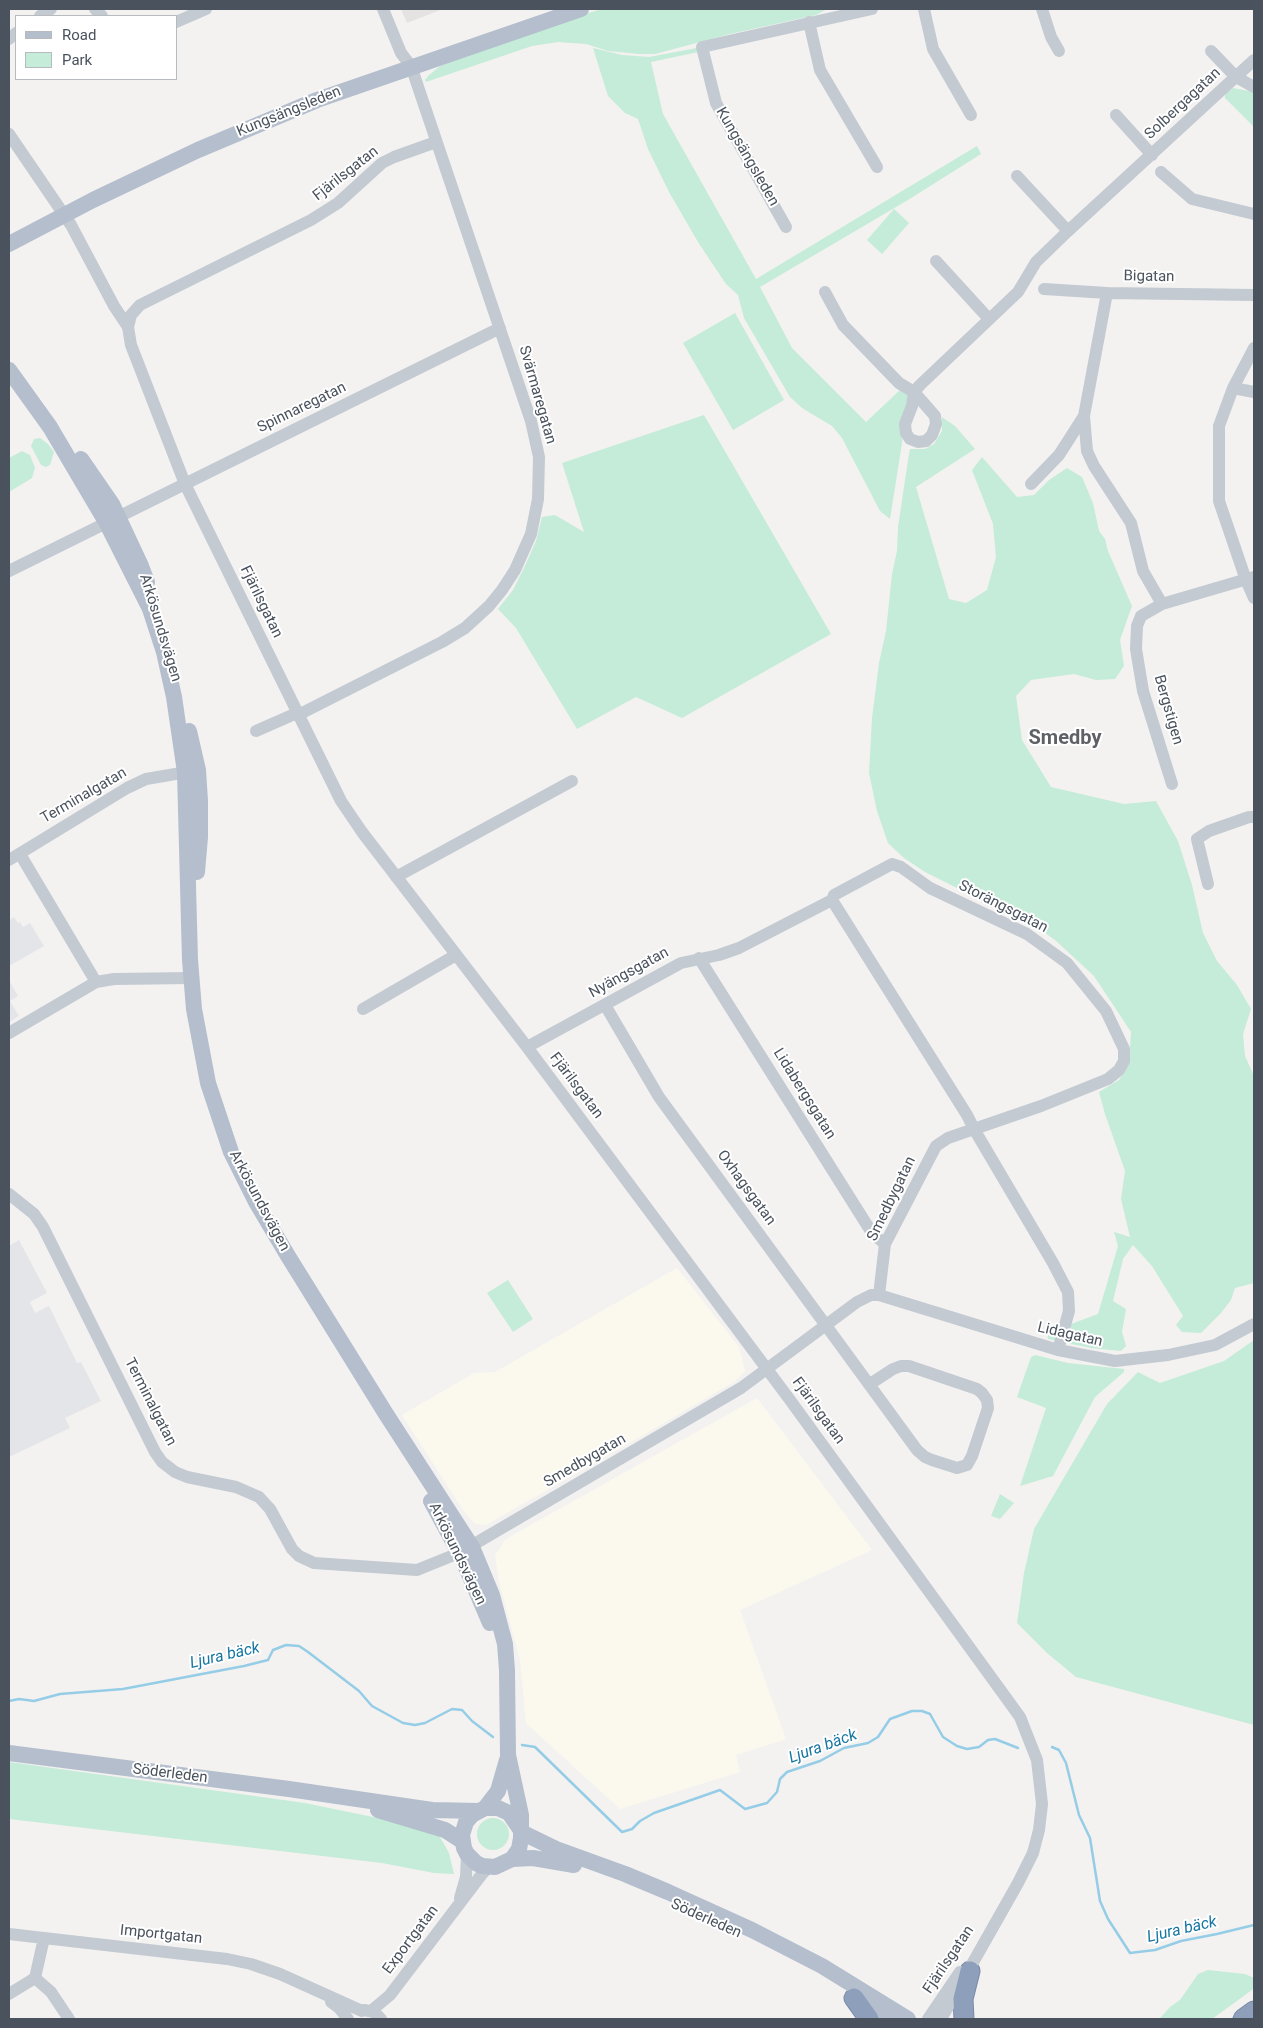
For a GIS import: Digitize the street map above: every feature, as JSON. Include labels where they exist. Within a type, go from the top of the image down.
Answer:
[{"type":"highway","points":[[964,2019],[963,1999],[970,1971]]},
{"type":"highway","points":[[854,1998],[869,2019]]},
{"type":"highway","points":[[1243,2019],[1254,2011]]},
{"type":"main road","name":"Kungsängsleden","points":[[9,244],[180,158],[317,100],[411,66],[581,9]]},
{"type":"main road","name":"Arkösundsvägen","points":[[9,359],[88,469],[112,519]]},
{"type":"main road","name":"Arkösundsvägen","points":[[9,370],[50,427],[142,566],[176,677],[200,837],[190,934],[191,978],[197,1034],[206,1074],[231,1152],[256,1202],[386,1414],[465,1550],[488,1615],[500,1663],[507,1701],[508,1755],[521,1825]]},
{"type":"main road","name":"Söderleden","points":[[9,1754],[432,1810],[482,1810]]},
{"type":"main road","name":"Arkösundsvägen","points":[[482,1810],[498,1791],[508,1755]]},
{"type":"main road","name":"Söderleden","points":[[330,1796],[362,1806],[434,1818],[455,1824],[464,1841]]},
{"type":"main road","points":[[498,1808],[509,1813],[521,1825],[521,1844],[512,1859],[501,1865],[489,1867],[476,1863],[464,1841],[466,1822],[482,1810],[498,1808]]},
{"type":"main road","name":"Söderleden","points":[[521,1825],[556,1849],[625,1874],[777,1942],[822,1966],[908,2019]]},
{"type":"main road","name":"Söderleden","points":[[512,1859],[548,1859],[580,1866],[609,1877],[756,1942],[818,1974],[885,2019]]},
{"type":"street","points":[[178,21],[206,9]]},
{"type":"street","name":"Svärmaregatan","points":[[256,731],[298,714],[442,642],[465,628],[490,606],[515,570],[531,534],[538,499],[538,457],[531,421],[411,66],[401,53],[383,9]]},
{"type":"street","name":"Kungsängsleden","points":[[786,227],[716,103],[702,47],[809,22],[840,12],[872,9]]},
{"type":"street","points":[[924,9],[933,49],[971,115]]},
{"type":"street","points":[[1042,9],[1051,37],[1060,51]]},
{"type":"street","points":[[809,22],[820,70],[877,167]]},
{"type":"street","name":"Solbergagatan","points":[[1211,51],[1236,77],[1254,87]]},
{"type":"street","name":"Solbergagatan","points":[[825,292],[843,325],[899,383],[914,392],[1018,292],[1036,262],[1254,60]]},
{"type":"street","name":"Solbergagatan","points":[[1116,115],[1152,155]]},
{"type":"street","name":"Fjärilsgatan","points":[[9,134],[64,215],[114,306],[128,327],[131,345],[185,484],[341,801],[767,1370],[993,1677],[1020,1717],[1030,1738],[1037,1760],[1041,1786],[1042,1804],[1039,1830],[1033,1853],[997,1918],[928,2019]]},
{"type":"street","name":"Fjärilsgatan","points":[[128,327],[131,316],[140,305],[311,220],[338,203],[382,163],[436,142]]},
{"type":"street","points":[[1161,172],[1192,199],[1254,214]]},
{"type":"street","points":[[1017,176],[1068,231]]},
{"type":"street","points":[[936,261],[989,319]]},
{"type":"street","name":"Bigatan","points":[[1044,290],[1254,295]]},
{"type":"street","points":[[1107,293],[1084,416],[1087,451],[1094,466],[1131,523],[1143,571],[1162,604]]},
{"type":"street","name":"Spinnaregatan","points":[[112,519],[500,328]]},
{"type":"street","points":[[1254,348],[1233,388],[1219,426],[1219,501],[1250,578],[1254,598]]},
{"type":"street","points":[[1233,388],[1254,392]]},
{"type":"street","points":[[1031,484],[1059,455],[1084,416]]},
{"type":"street","points":[[9,571],[112,519]]},
{"type":"street","name":"Bergstigen","points":[[1172,784],[1143,691],[1136,649],[1137,626],[1141,616],[1162,604],[1250,578]]},
{"type":"street","name":"Terminalgatan","points":[[96,982],[14,857],[127,788],[146,779],[191,771]]},
{"type":"street","points":[[396,876],[572,781]]},
{"type":"street","points":[[1208,884],[1197,839],[1209,831],[1254,817]]},
{"type":"street","name":"Storängsgatan","points":[[832,900],[834,895],[885,867],[892,864],[901,867],[930,888],[1027,934],[1067,963],[1106,1011],[1124,1049],[1124,1061],[1119,1070],[1108,1079],[1041,1106],[974,1129]]},
{"type":"street","points":[[832,900],[967,1115],[1068,1292],[1069,1311],[1058,1350]]},
{"type":"street","name":"Nyängsgatan","points":[[527,1047],[681,962],[719,955],[739,948],[832,900]]},
{"type":"street","points":[[363,1009],[456,955]]},
{"type":"street","name":"Lidabergsgatan","points":[[700,958],[872,1233],[885,1244]]},
{"type":"street","points":[[9,1033],[96,982],[114,979],[191,978]]},
{"type":"street","name":"Oxhagsgatan","points":[[605,1005],[659,1097],[870,1384],[924,1457],[957,1468],[967,1464],[972,1456],[988,1408],[987,1400],[982,1393],[977,1389],[909,1366],[893,1369],[870,1384]]},
{"type":"street","name":"Smedbygatan","points":[[465,1550],[741,1388],[863,1298],[879,1295],[885,1244],[936,1146],[948,1138],[974,1129]]},
{"type":"street","name":"Terminalgatan","points":[[9,1194],[34,1214],[43,1226],[155,1452],[168,1468],[198,1481],[236,1488],[259,1497],[270,1509],[292,1549],[299,1556],[314,1563],[389,1570],[417,1570],[465,1550]]},
{"type":"street","name":"Lidagatan","points":[[879,1295],[1058,1350],[1115,1362],[1215,1344],[1254,1324]]},
{"type":"street","name":"Exportgatan","points":[[457,1906],[466,1877],[464,1841]]},
{"type":"street","name":"Exportgatan","points":[[370,2016],[390,1995],[489,1867]]},
{"type":"street","name":"Fjärilsgatan","points":[[941,2019],[970,1971],[997,1918]]},
{"type":"street","name":"Importgatan","points":[[9,1934],[227,1959],[251,1964],[306,1986],[370,2016]]},
{"type":"street","points":[[9,1994],[35,1978],[44,1938]]},
{"type":"street","points":[[35,1978],[51,1992],[69,2019]]},
{"type":"street","name":"Importgatan","points":[[306,1986],[339,2008],[348,2019]]},
{"type":"shaded area","points":[[401,9],[443,9],[407,23]]},
{"type":"shaded area","points":[[14,917],[23,927],[30,923],[44,946],[9,966],[9,920]]},
{"type":"shaded area","points":[[9,980],[18,996],[10,1001],[19,1016],[9,1022]]},
{"type":"shaded area","points":[[19,1240],[47,1293],[30,1302],[35,1313],[49,1306],[77,1363],[81,1362],[101,1401],[65,1418],[70,1428],[9,1457],[9,1246]]},
{"type":"shaded area","points":[[677,1268],[739,1347],[745,1371],[735,1381],[486,1525],[476,1524],[465,1513],[402,1415],[474,1373],[495,1372]]},
{"type":"shaded area","points":[[757,1398],[872,1550],[740,1610],[786,1739],[736,1755],[740,1772],[620,1809],[526,1723],[520,1660],[499,1581],[495,1555],[506,1539]]},
{"type":"green space","points":[[603,9],[827,9],[816,15],[730,34],[655,54],[608,51],[586,44],[558,42],[532,46],[426,82],[425,80],[440,66],[561,20]]},
{"type":"green space","points":[[702,47],[703,51],[651,62],[663,114],[756,279],[977,146],[981,154],[908,200],[760,287],[792,348],[866,422],[899,391],[899,383],[914,392],[905,424],[890,519],[880,511],[842,438],[832,426],[802,408],[790,397],[744,318],[738,295],[726,284],[698,242],[669,192],[648,149],[638,119],[625,113],[608,96],[593,48],[622,55],[649,57]]},
{"type":"green space","points":[[1233,88],[1254,92],[1254,127],[1225,98],[1225,94]]},
{"type":"green space","points":[[894,209],[909,223],[882,254],[867,240]]},
{"type":"green space","points":[[735,313],[784,400],[733,430],[683,343]]},
{"type":"green space","points":[[704,415],[831,634],[682,718],[636,697],[577,729],[516,628],[498,609],[513,590],[524,568],[536,541],[542,517],[555,515],[584,532],[562,463]]},
{"type":"green space","points":[[942,417],[955,426],[975,449],[916,487],[949,599],[966,603],[987,590],[996,557],[993,524],[972,470],[982,457],[1017,497],[1034,495],[1049,480],[1067,468],[1082,477],[1093,503],[1099,531],[1105,539],[1108,551],[1132,606],[1120,640],[1124,666],[1115,679],[1096,680],[1074,674],[1031,680],[1016,696],[1022,740],[1051,787],[1124,804],[1156,801],[1178,841],[1192,885],[1203,933],[1217,961],[1237,985],[1251,1009],[1243,1034],[1245,1056],[1254,1076],[1254,1283],[1235,1288],[1231,1300],[1201,1333],[1182,1332],[1176,1325],[1183,1316],[1152,1266],[1133,1245],[1123,1259],[1113,1301],[1126,1309],[1122,1332],[1126,1346],[1121,1351],[1091,1348],[1048,1339],[1047,1333],[1098,1314],[1118,1246],[1114,1232],[1130,1237],[1121,1199],[1125,1171],[1099,1092],[1119,1080],[1129,1064],[1131,1032],[1094,976],[1055,940],[1020,915],[987,903],[925,872],[904,858],[888,843],[877,811],[869,773],[872,718],[879,663],[886,631],[908,460],[910,449],[925,449],[934,444],[942,431]]},
{"type":"green space","points":[[40,438],[54,452],[50,465],[46,467],[41,465],[31,446],[34,439]]},
{"type":"green space","points":[[22,451],[30,455],[35,468],[32,478],[9,492],[9,458]]},
{"type":"green space","points":[[508,1280],[533,1319],[513,1332],[487,1293]]},
{"type":"green space","points":[[1254,1340],[1254,1725],[1076,1677],[1047,1653],[1017,1623],[1024,1573],[1034,1529],[1107,1404],[1138,1372],[1160,1383],[1224,1361]]},
{"type":"green space","points":[[1035,1355],[1068,1363],[1124,1369],[1124,1372],[1095,1397],[1053,1476],[1020,1486],[1046,1408],[1017,1397],[1031,1357]]},
{"type":"green space","points":[[1000,1494],[1014,1503],[1000,1519],[991,1516]]},
{"type":"green space","points":[[9,1762],[305,1803],[436,1830],[449,1853],[454,1874],[434,1873],[382,1863],[9,1819]]},
{"type":"green space","points":[[493,1818],[499,1819],[504,1823],[508,1828],[508,1840],[504,1845],[499,1849],[493,1850],[487,1849],[482,1845],[478,1840],[477,1834],[478,1828],[482,1823],[487,1819]]},
{"type":"green space","points":[[1208,1970],[1245,1974],[1254,1978],[1254,1986],[1252,1990],[1212,2019],[1159,2019],[1170,2007],[1180,2000],[1198,1974]]},
{"type":"waterway","name":"Ljura bäck","points":[[9,1701],[19,1699],[34,1701],[60,1694],[123,1689],[244,1666],[268,1660],[273,1650],[286,1645],[299,1646],[359,1691],[372,1706],[403,1723],[415,1725],[425,1723],[452,1709],[462,1710],[472,1721],[493,1737]]},
{"type":"waterway","name":"Ljura bäck","points":[[522,1745],[535,1747],[622,1832],[632,1829],[640,1821],[654,1813],[720,1790],[745,1809],[767,1803],[777,1792],[780,1779],[787,1772],[820,1761],[844,1748],[868,1743],[878,1737],[890,1719],[912,1711],[922,1711],[930,1714],[943,1737],[957,1746],[967,1749],[979,1747],[988,1740],[995,1739],[1018,1748]]},
{"type":"waterway","name":"Ljura bäck","points":[[1052,1747],[1059,1750],[1066,1763],[1079,1815],[1090,1838],[1100,1901],[1108,1919],[1130,1953],[1155,1950],[1181,1941],[1254,1925]]},
{"type":"district","name":"Smedby","points":[[1065,739]]}]
